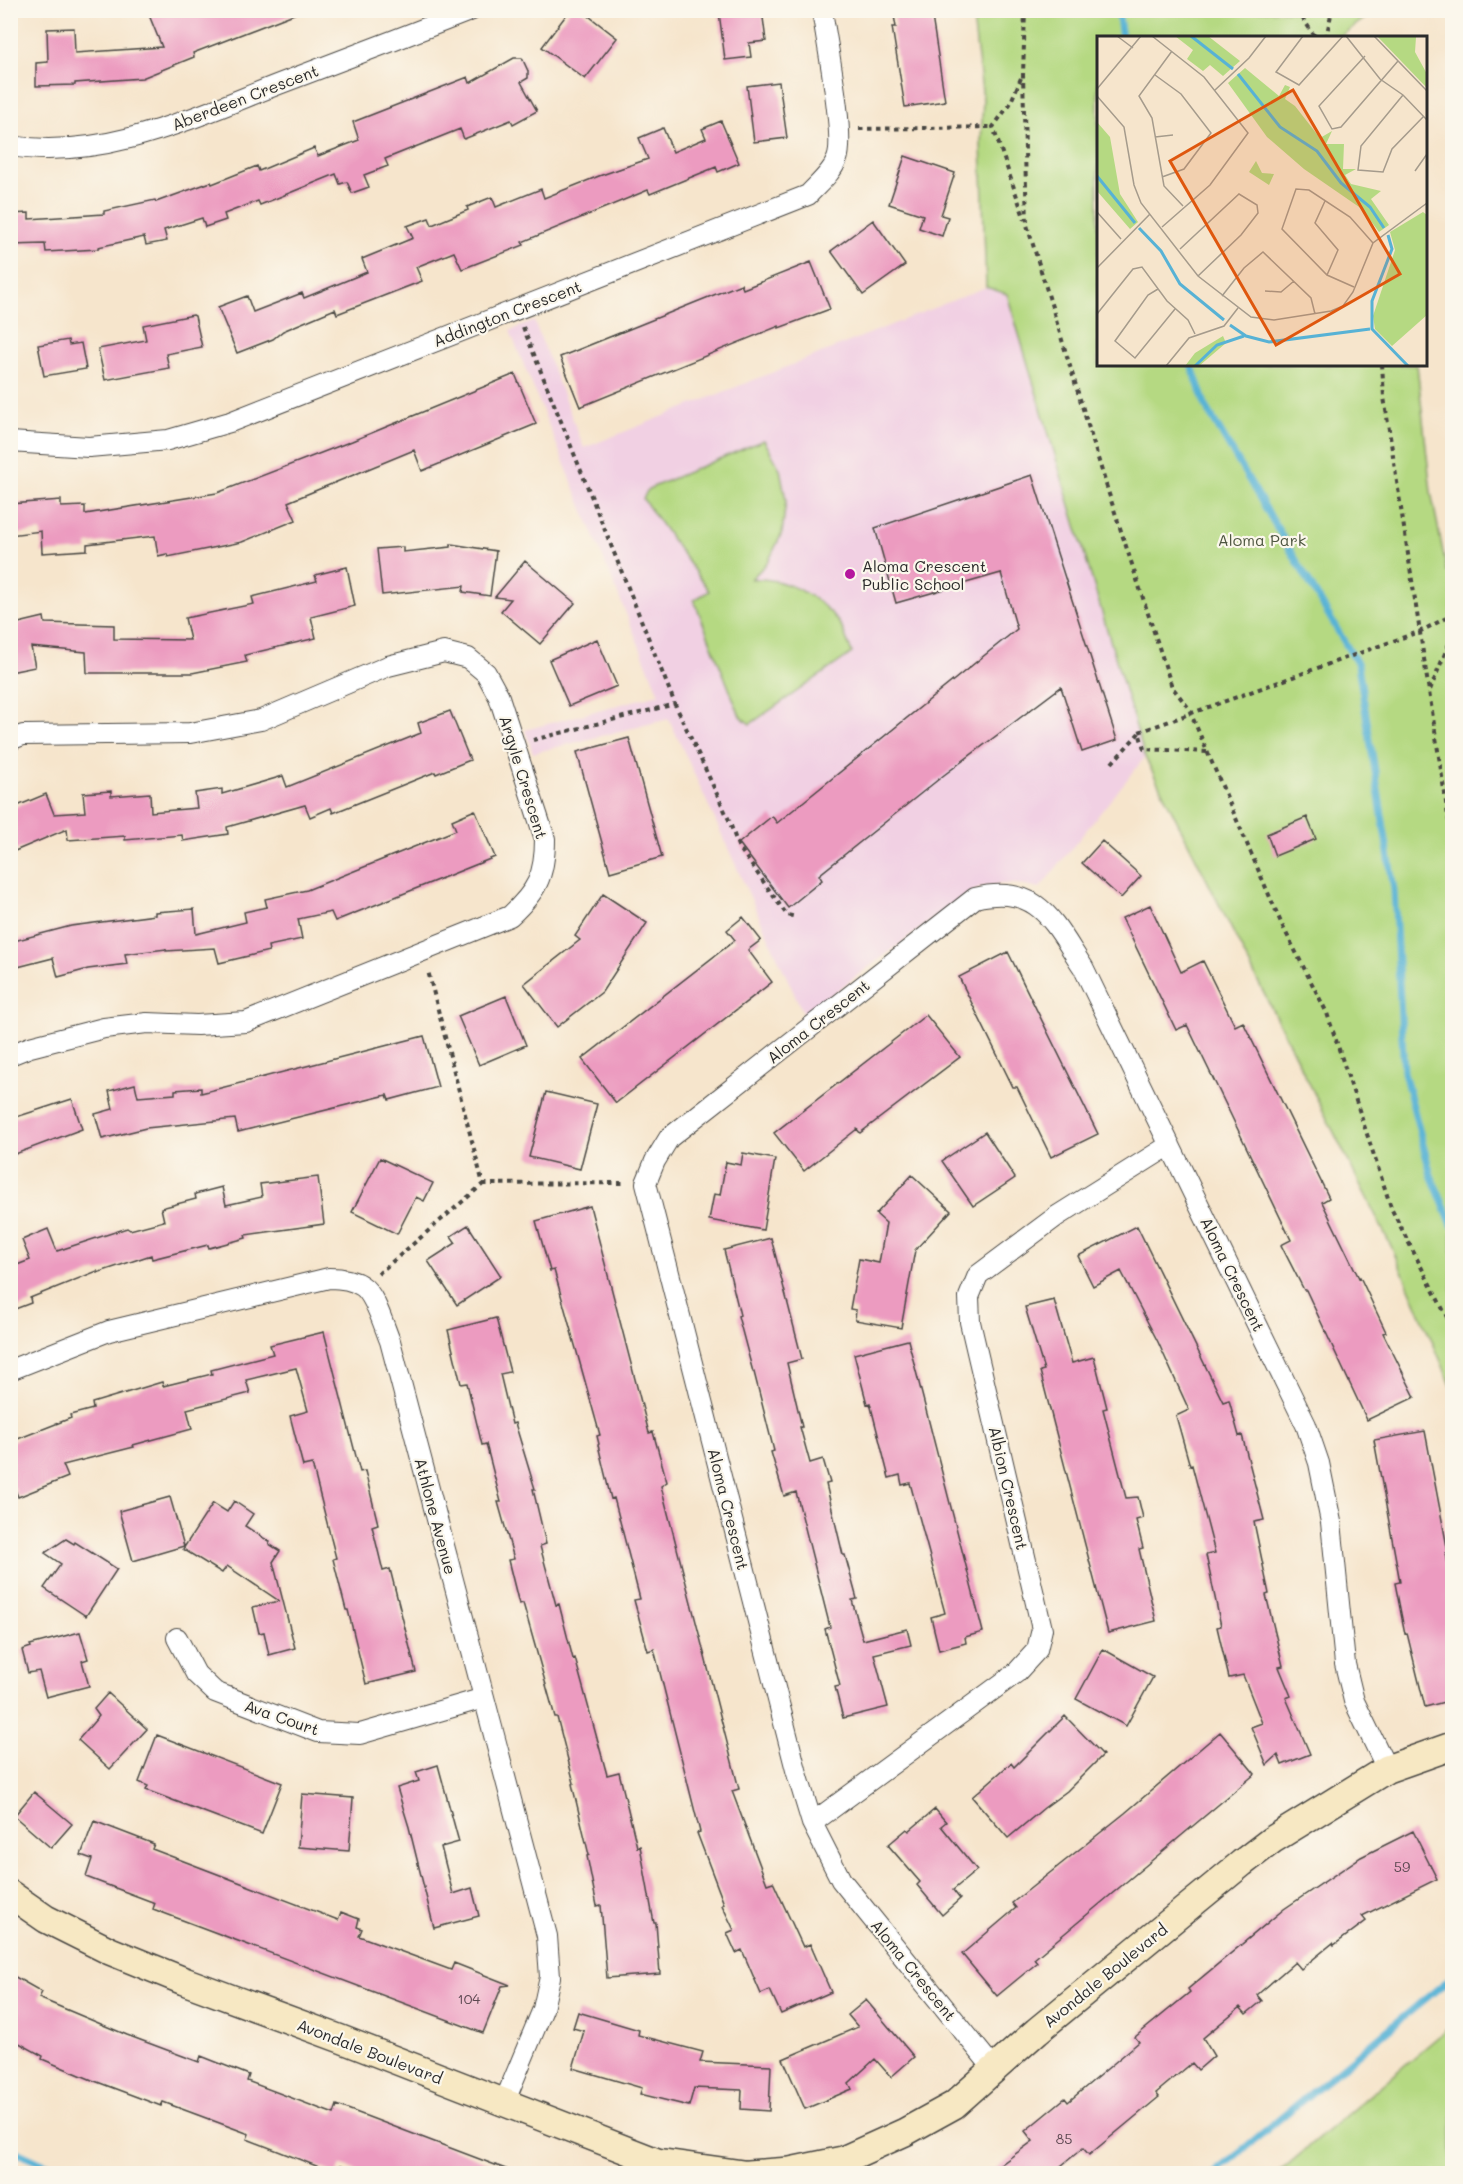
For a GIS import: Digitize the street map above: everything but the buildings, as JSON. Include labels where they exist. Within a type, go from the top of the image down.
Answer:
[{"type":"street","name":"Aberdeen Crescent","points":[[10,146],[82,148],[155,132],[472,10]]},
{"type":"street","name":"Addington Crescent","points":[[10,442],[89,447],[168,440],[230,422],[808,195],[827,175],[838,158],[840,130],[822,10]]},
{"type":"street","name":"Argyle Crescent","points":[[10,740],[23,735],[190,733],[261,720],[388,666],[444,652],[468,658],[486,673],[499,697],[545,838],[542,876],[528,900],[510,916],[246,1022],[197,1025],[147,1023],[104,1028],[30,1047],[10,1055]]},
{"type":"street","name":"Aloma Crescent","points":[[994,2069],[841,1880],[812,1823],[796,1770],[646,1183],[669,1138],[975,898],[993,894],[1013,896],[1033,902],[1048,914],[1083,968],[1306,1425],[1319,1463],[1331,1522],[1345,1664],[1354,1701],[1387,1769]]},
{"type":"street","name":"Albion Crescent","points":[[812,1823],[1016,1673],[1037,1650],[1042,1629],[970,1322],[969,1297],[978,1275],[1057,1216],[1170,1146]]},
{"type":"street","points":[[10,1370],[108,1331],[329,1278],[345,1279],[364,1286]]},
{"type":"street","name":"Athlone Avenue","points":[[364,1286],[376,1306],[390,1341],[547,1936],[550,1977],[543,2009],[504,2103]]},
{"type":"street","name":"Ava Court","points":[[177,1638],[196,1674],[215,1692],[269,1715],[318,1732],[360,1734],[484,1698]]},
{"type":"street","name":"Avondale Boulevard","points":[[748,2174],[790,2171],[843,2160],[905,2132],[954,2105],[1037,2031],[1272,1840],[1387,1769],[1452,1746]]},
{"type":"street","name":"Avondale Boulevard","points":[[10,1894],[46,1919],[110,1951],[657,2162],[743,2174]]},
{"type":"path","points":[[1025,10],[1023,75],[1027,225]]},
{"type":"path","points":[[1297,10],[1315,36]]},
{"type":"path","points":[[1326,36],[1332,10]]},
{"type":"path","points":[[993,127],[1010,104],[1023,75]]},
{"type":"path","points":[[840,130],[993,127]]},
{"type":"path","points":[[993,127],[1027,225],[1108,491],[1172,687],[1188,707],[1282,925],[1327,1013],[1392,1210],[1452,1327]]},
{"type":"path","points":[[516,309],[675,704],[729,820],[738,846],[787,915],[797,917]]},
{"type":"path","points":[[1382,366],[1384,397],[1452,842]]},
{"type":"path","points":[[1112,763],[1139,732],[1392,642],[1421,631],[1452,615]]},
{"type":"path","points":[[1430,691],[1452,636]]},
{"type":"path","points":[[515,745],[675,704]]},
{"type":"path","points":[[1139,732],[1144,749],[1207,752]]},
{"type":"path","points":[[422,951],[483,1184]]},
{"type":"path","points":[[364,1286],[483,1184],[646,1183]]},
{"type":"shaded area","name":"Aloma Crescent Public School","points":[[986,287],[1007,294],[1145,757],[1039,889],[1017,884],[999,884],[982,887],[966,895],[804,1015],[669,719],[533,753],[525,730],[659,694],[510,331],[534,321],[584,448]]},
{"type":"green space","name":"Aloma Park","points":[[972,11],[1375,11],[1340,36],[1097,36],[1097,366],[1417,366],[1431,492],[1447,572],[1452,571],[1452,1387],[1391,1246],[1145,757],[1007,294],[986,287],[981,143],[983,99]]},
{"type":"green space","points":[[764,440],[780,469],[786,500],[782,533],[768,562],[751,579],[776,581],[788,585],[822,604],[839,623],[852,653],[750,724],[740,716],[694,600],[709,591],[643,499],[648,489]]},
{"type":"green space","points":[[1452,2025],[1452,2173],[1278,2173]]},
{"type":"waterway","points":[[1118,10],[1122,36]]},
{"type":"waterway","points":[[1192,366],[1206,407],[1358,665],[1394,890],[1404,1072],[1431,1175],[1452,1225]]},
{"type":"waterway","points":[[1213,2174],[1452,1977]]},
{"type":"waterway","points":[[10,2149],[70,2174]]},
{"type":"place","name":"Aloma Crescent Public School","points":[[850,574]]}]
